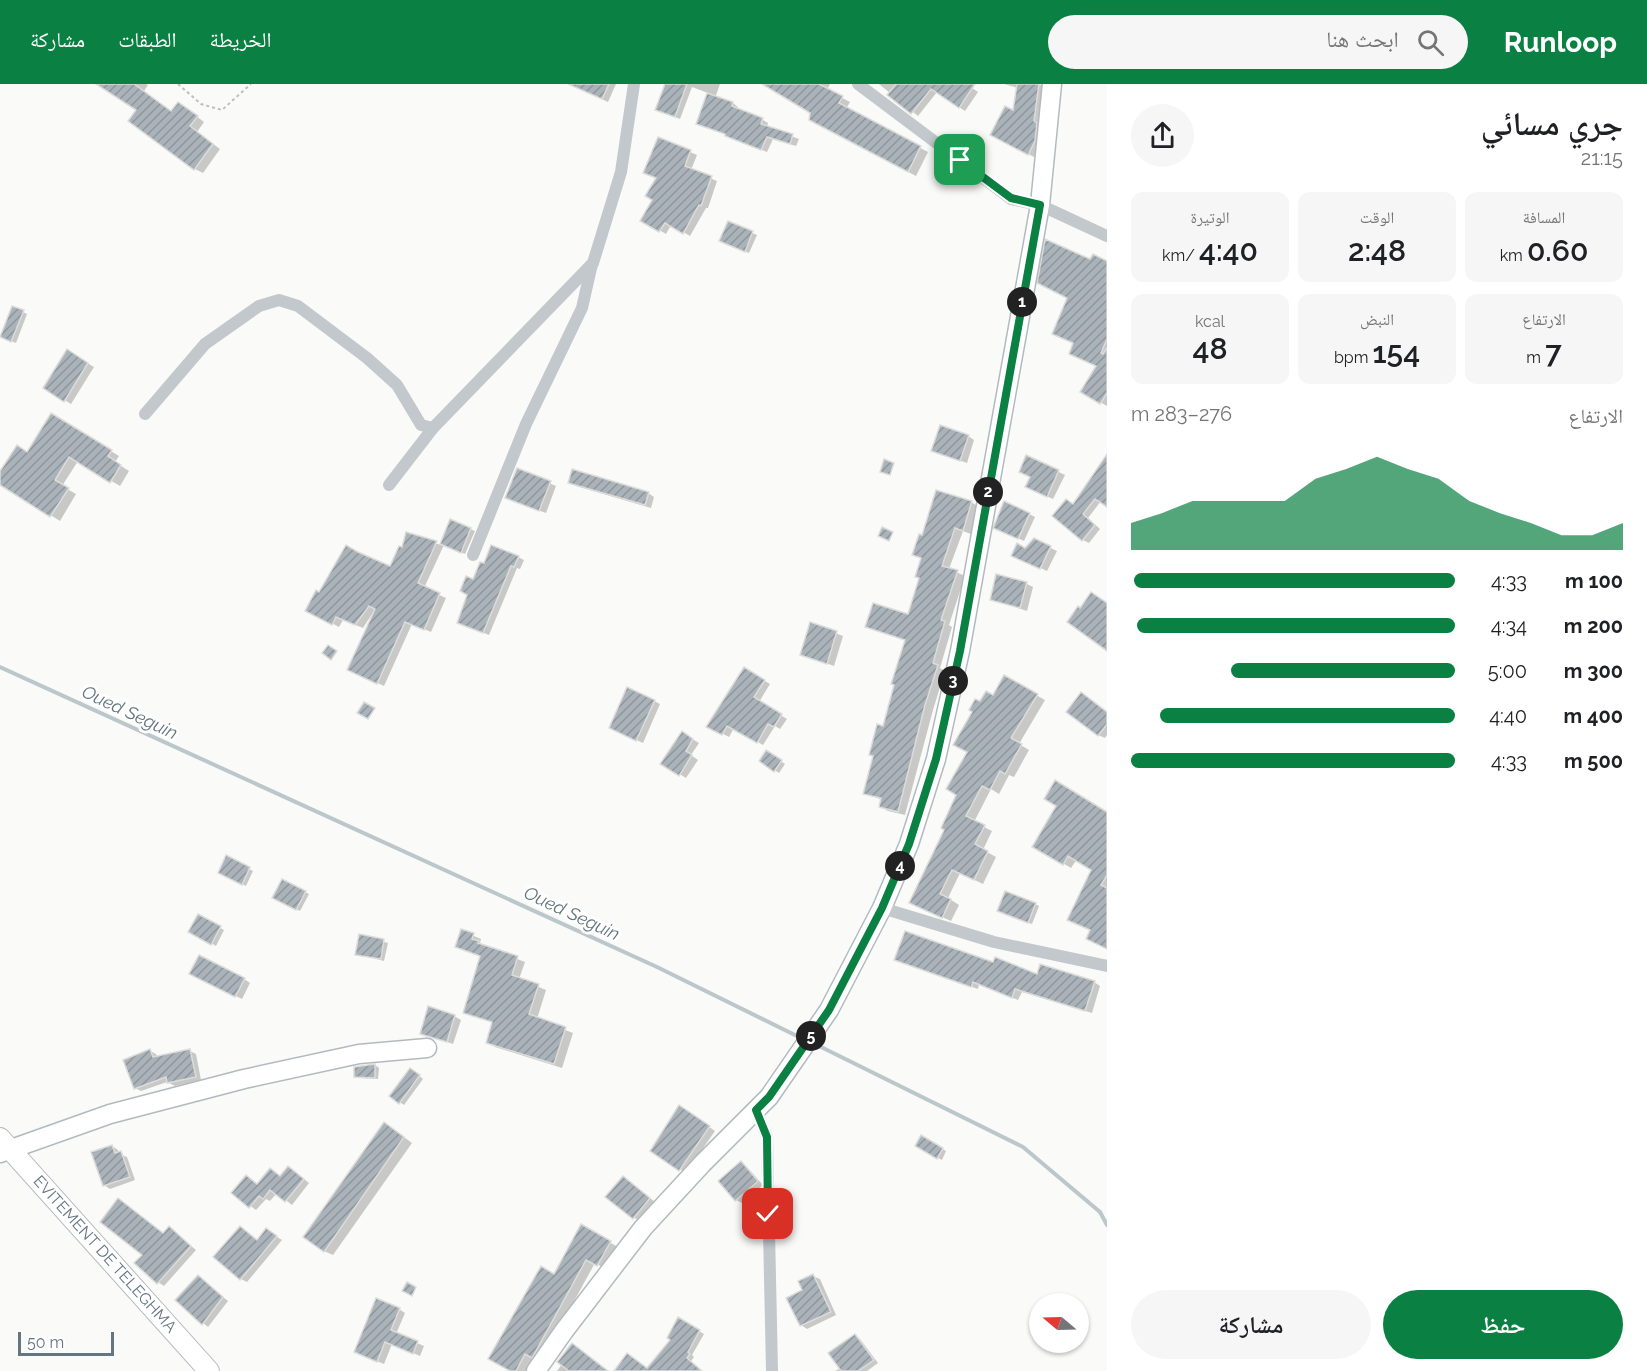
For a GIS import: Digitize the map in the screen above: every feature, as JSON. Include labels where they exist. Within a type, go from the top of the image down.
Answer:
[{"type":"main road","points":[[536,1371],[643,1228],[703,1163],[769,1097],[829,1010],[882,908],[909,844],[936,759],[960,651],[1040,205],[1052,84]]},
{"type":"main road","points":[[4,1147],[110,1114],[244,1079],[359,1054],[427,1048]]},
{"type":"main road","name":"EVITEMENT DE TELEGHMA","points":[[4,1147],[209,1371]]},
{"type":"street","points":[[473,555],[526,424],[582,308],[593,263],[621,172],[634,84]]},
{"type":"street","points":[[858,84],[1011,198],[1040,205],[1107,236]]},
{"type":"street","points":[[389,485],[433,428],[593,263]]},
{"type":"street","points":[[146,414],[205,344],[259,306],[279,300],[298,306],[367,358],[397,386],[420,425],[433,428]]},
{"type":"street","points":[[882,908],[994,942],[1107,966]]},
{"type":"street","points":[[756,1110],[767,1137],[772,1371]]},
{"type":"path","points":[[178,84],[201,104],[222,110],[251,84]]},
{"type":"building","points":[[96,84],[134,84],[171,111],[178,102],[198,116],[190,126],[213,144],[194,170],[128,121],[136,110]]},
{"type":"building","points":[[568,84],[609,84],[602,99]]},
{"type":"building","points":[[665,84],[687,84],[675,117],[655,110]]},
{"type":"building","points":[[762,84],[819,84],[843,96],[839,103],[921,146],[908,172],[809,120],[810,113]]},
{"type":"building","points":[[896,84],[975,84],[959,108],[931,89],[911,114],[887,95]]},
{"type":"building","points":[[1017,84],[1039,84],[1034,121],[1037,123],[1035,141],[1028,155],[990,135],[1005,106],[1013,110]]},
{"type":"building","points":[[707,93],[733,102],[732,106],[763,118],[761,124],[793,134],[790,144],[767,137],[761,150],[696,124]]},
{"type":"building","points":[[658,137],[691,150],[685,166],[712,176],[701,206],[699,205],[683,234],[665,223],[659,232],[640,221],[652,200],[645,196],[656,178],[643,173]]},
{"type":"building","points":[[728,221],[753,231],[745,252],[719,241]]},
{"type":"building","points":[[1045,239],[1090,259],[1093,254],[1107,261],[1107,339],[1101,353],[1103,354],[1107,348],[1107,393],[1100,404],[1080,392],[1096,366],[1069,354],[1073,343],[1052,334],[1067,298],[1037,283]]},
{"type":"building","points":[[12,306],[24,310],[11,342],[0,337]]},
{"type":"building","points":[[67,349],[88,363],[64,402],[43,388]]},
{"type":"building","points":[[51,413],[112,450],[108,456],[121,465],[110,483],[69,457],[55,480],[69,488],[50,517],[0,485],[0,471],[17,445],[27,452]]},
{"type":"building","points":[[940,425],[969,435],[960,461],[931,451]]},
{"type":"building","points":[[1107,454],[1107,507],[1095,499],[1083,514],[1095,525],[1082,541],[1052,516],[1066,499],[1073,504]]},
{"type":"building","points":[[1026,455],[1059,470],[1047,497],[1025,487],[1030,477],[1019,472]]},
{"type":"building","points":[[884,459],[894,463],[890,475],[880,472]]},
{"type":"building","points":[[517,468],[551,481],[539,511],[505,498]]},
{"type":"building","points":[[572,469],[649,492],[645,505],[568,483]]},
{"type":"building","points":[[936,490],[972,501],[963,531],[955,528],[942,566],[958,570],[941,620],[945,621],[933,663],[938,665],[925,705],[898,812],[879,807],[881,798],[863,794],[873,756],[869,755],[877,724],[883,726],[894,685],[891,684],[905,640],[865,627],[873,603],[908,614],[919,578],[915,577],[921,558],[912,555],[919,534],[922,535]]},
{"type":"building","points":[[1004,501],[1030,513],[1018,539],[993,528]]},
{"type":"building","points":[[450,519],[471,528],[461,553],[440,544]]},
{"type":"building","points":[[882,527],[893,532],[889,541],[878,536]]},
{"type":"building","points":[[406,532],[437,541],[418,583],[440,593],[424,630],[405,622],[377,684],[347,670],[375,609],[369,606],[355,625],[336,617],[332,625],[305,611],[316,590],[319,592],[346,545],[390,566],[399,546],[402,547]]},
{"type":"building","points":[[1034,538],[1051,546],[1040,569],[1011,556],[1017,543],[1025,548]]},
{"type":"building","points":[[491,545],[519,556],[514,567],[511,566],[483,633],[457,623],[467,595],[460,591],[466,576],[473,579],[480,562],[484,563]]},
{"type":"building","points":[[996,574],[1027,582],[1020,608],[990,600]]},
{"type":"building","points":[[1091,592],[1107,603],[1107,651],[1067,622]]},
{"type":"building","points":[[810,622],[837,631],[827,664],[800,655]]},
{"type":"building","points":[[328,645],[337,651],[331,660],[322,653]]},
{"type":"building","points":[[744,667],[765,680],[754,697],[782,714],[774,727],[768,724],[757,743],[727,726],[722,735],[706,727]]},
{"type":"building","points":[[1004,675],[1038,694],[1011,738],[1022,744],[1005,774],[1000,771],[990,790],[982,786],[966,816],[985,825],[975,844],[988,851],[974,880],[952,870],[940,894],[951,899],[942,918],[909,903],[944,830],[941,828],[956,795],[946,789],[967,752],[953,745],[972,712],[969,710],[975,699],[980,701],[986,691],[993,695]]},
{"type":"building","points":[[627,687],[655,700],[636,741],[609,728]]},
{"type":"building","points":[[1081,692],[1107,712],[1107,724],[1098,736],[1066,712]]},
{"type":"building","points":[[364,702],[375,708],[368,719],[357,713]]},
{"type":"building","points":[[682,731],[693,739],[686,751],[692,755],[679,776],[660,764]]},
{"type":"building","points":[[766,750],[782,760],[774,772],[759,761]]},
{"type":"building","points":[[1055,780],[1107,812],[1107,875],[1101,885],[1107,888],[1107,949],[1086,939],[1090,930],[1067,920],[1091,870],[1068,856],[1063,865],[1032,847],[1056,806],[1044,799]]},
{"type":"building","points":[[226,855],[250,867],[242,885],[218,873]]},
{"type":"building","points":[[282,879],[306,891],[296,910],[272,898]]},
{"type":"building","points":[[1005,891],[1036,903],[1028,923],[997,911]]},
{"type":"building","points":[[198,914],[221,926],[211,945],[188,932]]},
{"type":"building","points":[[461,929],[474,933],[472,939],[479,941],[478,943],[518,956],[512,975],[539,984],[529,1014],[566,1027],[554,1064],[486,1043],[492,1022],[463,1013],[480,956],[455,947]]},
{"type":"building","points":[[905,931],[993,962],[995,957],[1037,974],[1040,964],[1095,981],[1085,1011],[1015,989],[1012,998],[973,982],[971,987],[894,960]]},
{"type":"building","points":[[359,934],[384,939],[381,959],[355,955]]},
{"type":"building","points":[[199,955],[245,978],[235,997],[189,974]]},
{"type":"building","points":[[428,1006],[455,1015],[447,1042],[420,1034]]},
{"type":"building","points":[[150,1049],[153,1057],[190,1049],[196,1077],[167,1083],[166,1077],[134,1089],[123,1060]]},
{"type":"building","points":[[375,1064],[375,1078],[354,1077],[354,1067]]},
{"type":"building","points":[[410,1068],[420,1075],[399,1104],[389,1096]]},
{"type":"building","points":[[679,1105],[710,1126],[679,1171],[650,1151]]},
{"type":"building","points":[[384,1122],[404,1137],[324,1252],[303,1237]]},
{"type":"building","points":[[921,1135],[943,1148],[937,1159],[915,1146]]},
{"type":"building","points":[[112,1145],[115,1153],[121,1151],[130,1177],[103,1186],[91,1152]]},
{"type":"building","points":[[741,1161],[758,1181],[735,1201],[718,1181]]},
{"type":"building","points":[[288,1166],[304,1179],[285,1202],[270,1190],[263,1199],[259,1196],[249,1208],[231,1193],[246,1175],[257,1184],[270,1168],[280,1176]]},
{"type":"building","points":[[623,1176],[650,1198],[633,1219],[605,1197]]},
{"type":"building","points":[[118,1198],[163,1233],[169,1226],[191,1246],[157,1284],[134,1263],[142,1255],[100,1222]]},
{"type":"building","points":[[581,1224],[611,1241],[597,1266],[586,1260],[532,1358],[525,1354],[516,1371],[510,1371],[488,1359],[541,1266],[554,1274]]},
{"type":"building","points":[[240,1226],[257,1240],[266,1228],[277,1236],[240,1280],[213,1257]]},
{"type":"building","points":[[813,1274],[831,1312],[800,1326],[786,1298],[802,1290],[798,1281]]},
{"type":"building","points":[[198,1275],[223,1297],[202,1325],[175,1300]]},
{"type":"building","points":[[407,1282],[416,1287],[412,1296],[402,1291]]},
{"type":"building","points":[[376,1298],[400,1308],[391,1330],[418,1341],[413,1354],[385,1342],[377,1362],[354,1352]]},
{"type":"building","points":[[678,1317],[700,1330],[687,1358],[702,1371],[614,1371],[627,1353],[647,1368],[670,1340],[667,1338]]},
{"type":"building","points":[[855,1334],[874,1360],[858,1371],[841,1371],[828,1353]]},
{"type":"building","points":[[572,1343],[608,1371],[569,1371],[557,1362]]},
{"type":"waterway","name":"Oued Seguin","points":[[0,667],[657,967],[803,1039]]},
{"type":"waterway","name":"Oued Seguin","points":[[813,1043],[1023,1147],[1100,1212],[1107,1225]]},
{"type":"route","points":[[768,1214],[767,1137],[756,1110],[769,1097],[829,1010],[882,908],[909,844],[936,759],[960,651],[1040,205],[1011,198],[960,160]]}]
